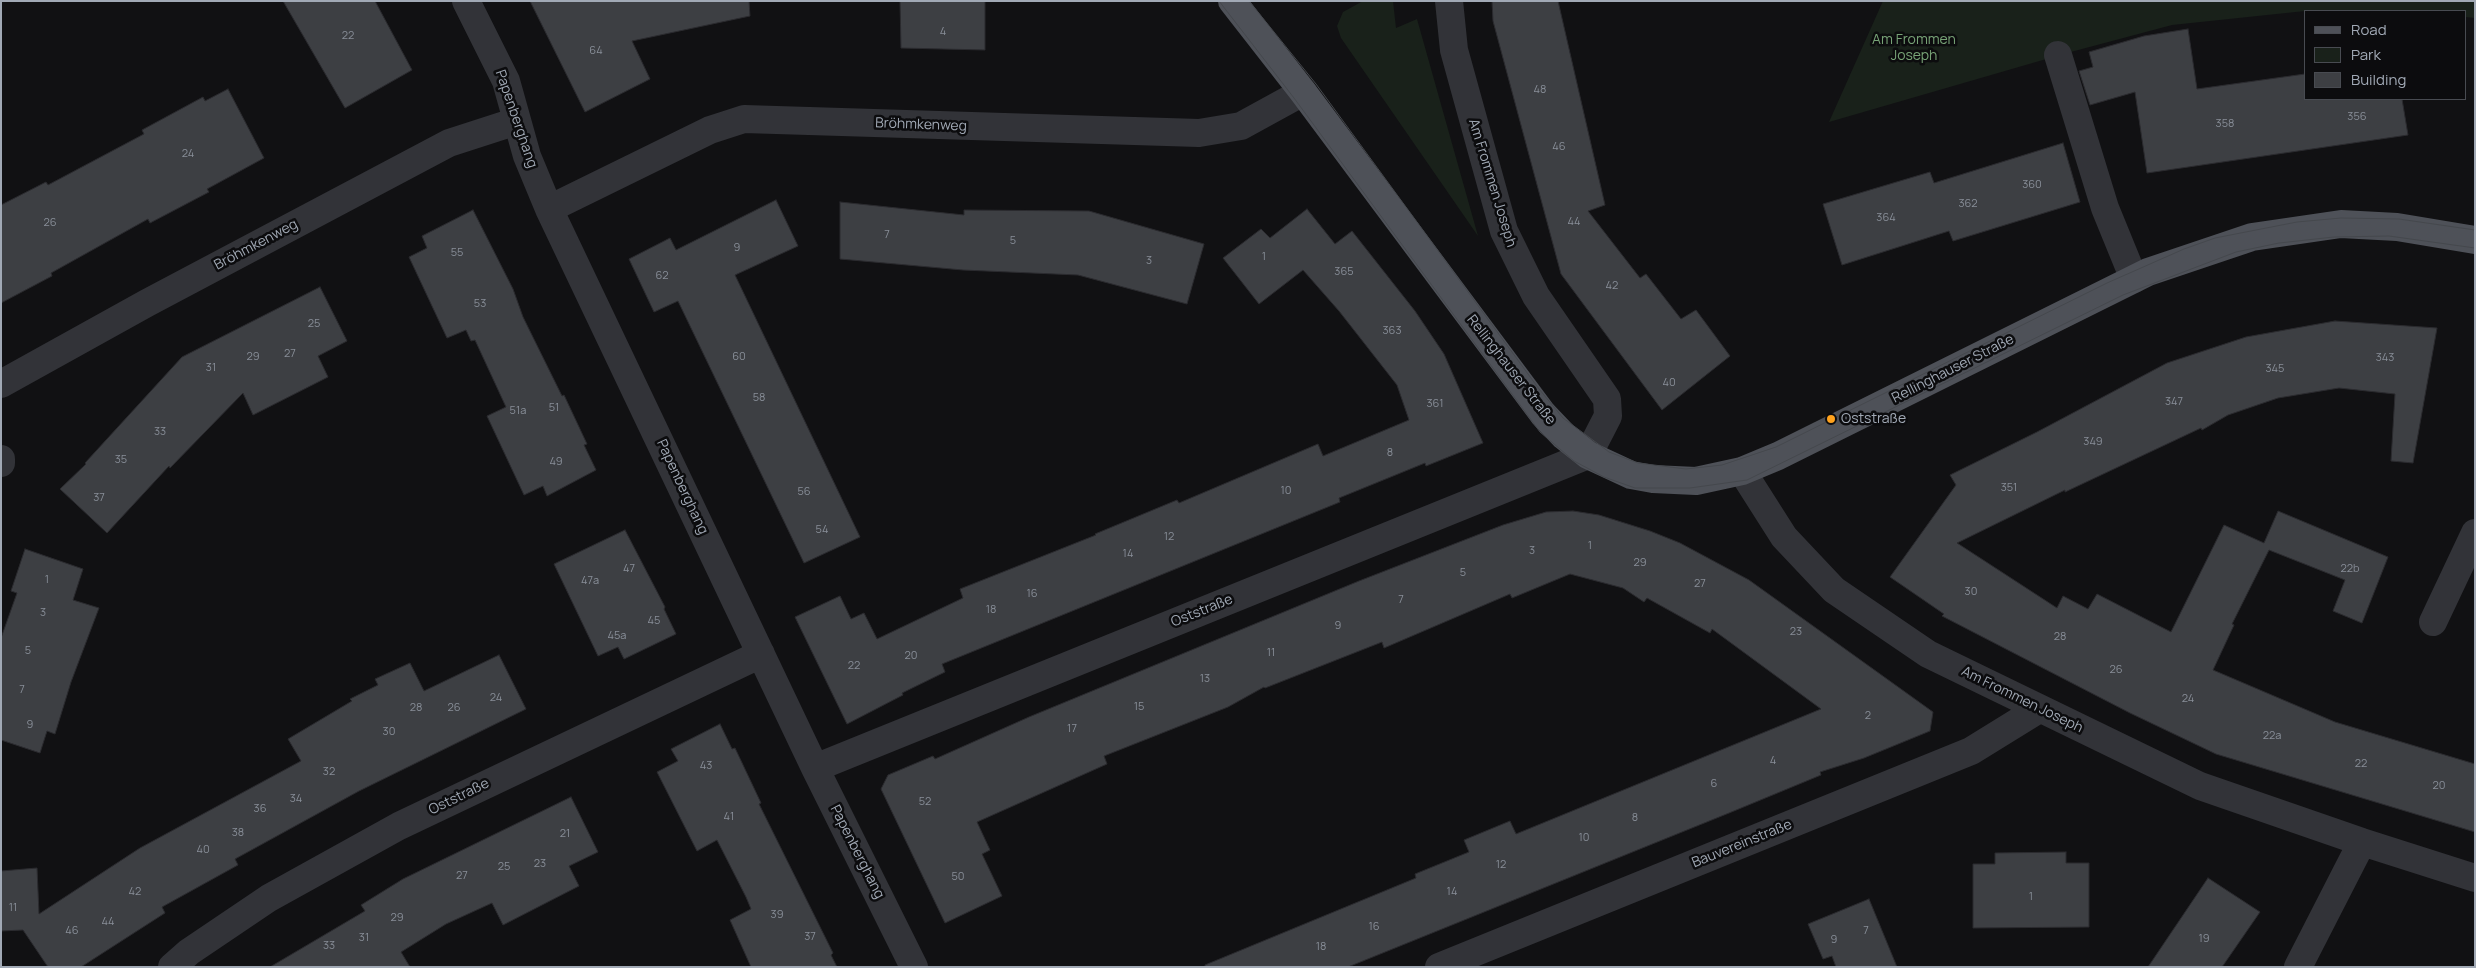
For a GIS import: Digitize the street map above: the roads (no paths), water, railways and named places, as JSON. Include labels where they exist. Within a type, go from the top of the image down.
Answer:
[{"type":"main road","name":"Rellinghauser Straße","points":[[1232,1],[1303,92],[1524,390],[1564,436],[1588,454],[1632,474],[1653,479],[1696,481],[1742,471],[1778,456],[2134,279],[2188,258],[2252,237],[2341,224],[2397,227],[2475,240]]},
{"type":"street","name":"Papenberghang","points":[[466,1],[506,82],[527,156],[549,209],[815,768],[914,967]]},
{"type":"street","name":"Am Frommen Joseph","points":[[1449,1],[1454,50],[1504,231],[1536,296],[1607,399],[1608,416],[1588,454]]},
{"type":"street","points":[[2058,55],[2105,208],[2134,279]]},
{"type":"street","name":"Bröhmkenweg","points":[[549,209],[710,130],[744,119],[1199,133],[1241,126],[1303,92]]},
{"type":"street","name":"Bröhmkenweg","points":[[1,384],[146,302],[449,143],[517,120]]},
{"type":"street","name":"Oststraße","points":[[815,768],[1588,454]]},
{"type":"street","name":"Am Frommen Joseph","points":[[1742,471],[1784,537],[1834,590],[1928,654],[2200,786],[2362,842],[2475,878]]},
{"type":"street","points":[[2433,622],[2475,533]]},
{"type":"street","name":"Oststraße","points":[[172,967],[189,952],[269,898],[399,826],[761,654]]},
{"type":"street","name":"Bauvereinstraße","points":[[1439,967],[1971,751],[2039,709]]},
{"type":"street","points":[[2298,967],[2362,842]]},
{"type":"tram line","points":[[1219,1],[1294,98],[1540,432],[1574,461],[1604,477],[1635,488],[1690,488],[1747,480],[2123,295],[2236,252],[2279,243],[2334,237],[2389,236],[2475,248]]},
{"type":"tram line","points":[[1249,1],[1316,84],[1539,389],[1563,418],[1609,452],[1638,463],[1686,469],[1722,465],[1776,447],[2107,283],[2184,249],[2215,238],[2297,222],[2341,218],[2399,219],[2475,230]]},
{"type":"place","name":"Oststraße","points":[[1831,419]]}]
